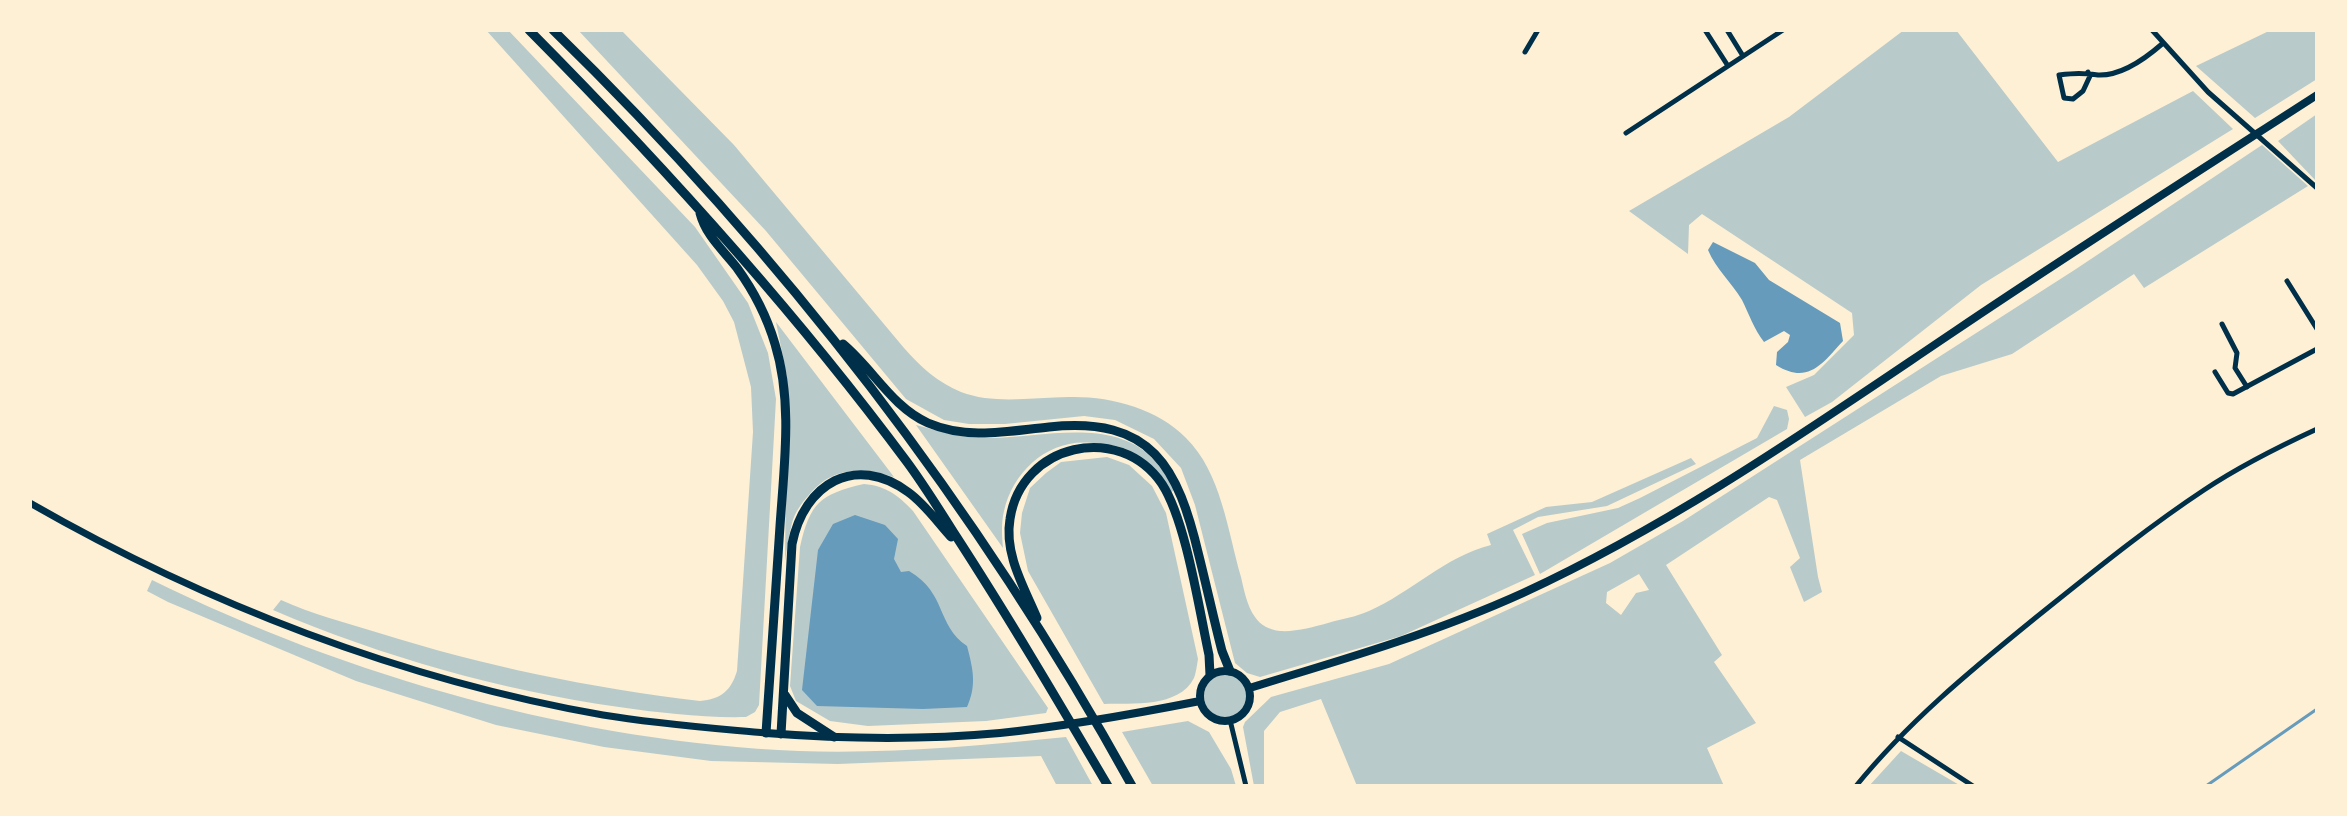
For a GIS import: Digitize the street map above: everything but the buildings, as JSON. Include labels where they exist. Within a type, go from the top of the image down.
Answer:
[{"type":"highway","points":[[529,30],[597,98],[699,210],[816,347],[908,464],[970,557],[1108,786]]},
{"type":"highway","points":[[553,30],[611,86],[710,192],[829,333],[920,452],[1046,640],[1132,786]]},
{"type":"highway","points":[[699,210],[707,233],[738,270],[767,322],[776,345],[783,383],[783,486],[766,733]]},
{"type":"highway","points":[[829,333],[859,358],[894,399],[918,418],[932,424],[976,433],[1060,426],[1102,427],[1136,439],[1158,456],[1175,478],[1190,517],[1222,651],[1230,671]]},
{"type":"highway","points":[[1046,640],[1012,555],[1009,537],[1012,507],[1024,481],[1052,456],[1081,447],[1109,448],[1144,465],[1163,486],[1174,510],[1209,655],[1210,675]]},
{"type":"highway","points":[[781,734],[792,544],[804,507],[820,489],[855,475],[881,477],[920,502],[970,557]]},
{"type":"highway","points":[[784,692],[797,713],[834,737]]},
{"type":"main road","points":[[1249,688],[1448,625],[1524,592],[1618,545],[1794,439],[2042,272],[2317,95]]},
{"type":"main road","points":[[30,503],[117,549],[298,630],[369,656],[464,684],[602,714],[676,725],[834,737],[999,733],[1106,720],[1200,701]]},
{"type":"main road","points":[[1230,671],[1242,677],[1249,688],[1249,705],[1245,712],[1230,720],[1208,715],[1200,701],[1201,687],[1210,675],[1230,671]]},
{"type":"street","points":[[1525,52],[1538,30]]},
{"type":"street","points":[[1705,30],[1728,66]]},
{"type":"street","points":[[1727,30],[1743,56]]},
{"type":"street","points":[[1626,133],[1783,30]]},
{"type":"street","points":[[2152,30],[2162,44],[2235,117],[2317,188]]},
{"type":"street","points":[[2088,72],[2090,76],[2083,91],[2073,99],[2064,98],[2059,75],[2088,72],[2099,75],[2131,65],[2162,44]]},
{"type":"street","points":[[2287,281],[2317,329]]},
{"type":"street","points":[[2222,324],[2237,353],[2235,368],[2247,387]]},
{"type":"street","points":[[2215,372],[2230,395],[2317,349]]},
{"type":"street","points":[[1856,786],[1898,737],[1954,684],[2097,568],[2204,489],[2262,455],[2317,429]]},
{"type":"street","points":[[1230,720],[1246,786]]},
{"type":"street","points":[[1898,737],[1973,786]]},
{"type":"shaded area","points":[[486,30],[508,30],[695,227],[748,303],[768,353],[776,399],[759,705],[755,712],[746,717],[651,711],[530,691],[399,657],[273,610],[281,600],[329,618],[458,656],[659,696],[707,700],[724,693],[735,678],[753,432],[751,387],[734,322],[697,265]]},
{"type":"shaded area","points":[[578,30],[621,30],[734,145],[904,348],[937,379],[961,392],[987,398],[1085,397],[1116,402],[1161,419],[1186,438],[1208,468],[1222,503],[1252,613],[1269,628],[1298,630],[1364,613],[1443,566],[1491,545],[1487,534],[1546,507],[1592,502],[1691,458],[1696,464],[1607,506],[1538,517],[1513,530],[1535,575],[1401,636],[1260,677],[1247,673],[1235,663],[1195,505],[1181,468],[1154,439],[1115,420],[1084,416],[1005,424],[944,420],[906,399],[766,231]]},
{"type":"shaded area","points":[[1904,30],[1956,30],[2058,162],[2193,91],[2233,129],[1981,285],[1832,402],[1805,417],[1786,387],[1814,375],[1854,335],[1852,313],[1702,214],[1689,225],[1688,254],[1629,211],[1789,117]]},
{"type":"shaded area","points":[[2271,30],[2317,30],[2317,79],[2255,118],[2196,66]]},
{"type":"shaded area","points":[[2317,114],[2317,180],[2316,181],[2278,141]]},
{"type":"shaded area","points":[[2262,145],[2308,186],[2144,288],[2134,274],[2012,354],[1941,376],[1800,460],[1822,592],[1804,602],[1790,567],[1800,558],[1777,500],[1769,497],[1666,565],[1722,655],[1714,662],[1756,723],[1707,748],[1724,786],[1357,786],[1321,699],[1280,712],[1264,731],[1264,786],[1254,786],[1243,727],[1271,697],[1389,664],[1610,563],[1683,521],[2076,269]],"holes":[[[1639,574],[1649,590],[1636,593],[1621,615],[1606,603],[1607,592]]]},
{"type":"shaded area","points":[[776,322],[894,477],[858,471],[826,479],[803,502],[795,515],[785,561],[787,377]]},
{"type":"shaded area","points":[[1774,406],[1787,410],[1787,429],[1540,574],[1522,534],[1547,523],[1618,508],[1640,498],[1757,438]]},
{"type":"shaded area","points":[[916,425],[981,438],[1075,433],[1117,438],[1136,445],[1152,458],[1175,488],[1171,493],[1146,464],[1124,448],[1092,443],[1061,446],[1035,460],[1016,483],[1003,516],[1003,548]]},
{"type":"shaded area","points":[[1107,457],[1129,465],[1152,486],[1166,513],[1198,659],[1194,678],[1187,688],[1178,695],[1154,702],[1104,704],[1028,571],[1020,533],[1030,488],[1046,473],[1061,462]]},
{"type":"shaded area","points":[[864,484],[891,492],[913,511],[1048,708],[1046,713],[986,721],[868,726],[830,721],[796,701],[790,686],[800,547],[804,532],[819,503],[837,492]]},
{"type":"shaded area","points":[[152,580],[227,615],[305,646],[385,674],[549,719],[716,745],[799,751],[899,750],[1066,737],[1093,786],[1057,786],[1041,756],[838,764],[711,761],[604,747],[496,725],[356,681],[168,602],[147,591]]},
{"type":"shaded area","points":[[1226,674],[1242,680],[1248,696],[1242,712],[1226,718],[1210,712],[1204,696],[1210,680]]},
{"type":"shaded area","points":[[1188,721],[1209,732],[1231,769],[1236,786],[1153,786],[1122,732]]},
{"type":"shaded area","points":[[1901,751],[1961,786],[1869,786]]},
{"type":"water","points":[[1713,242],[1755,263],[1769,280],[1840,323],[1843,341],[1821,364],[1806,372],[1787,371],[1776,365],[1777,352],[1788,342],[1790,335],[1784,331],[1764,342],[1742,300],[1711,257],[1708,250]]},
{"type":"water","points":[[855,515],[885,525],[898,539],[894,559],[901,572],[909,571],[930,589],[950,629],[967,646],[973,677],[967,707],[817,706],[802,690],[818,550],[833,524]]},
{"type":"waterway","points":[[2206,786],[2317,709]]}]
